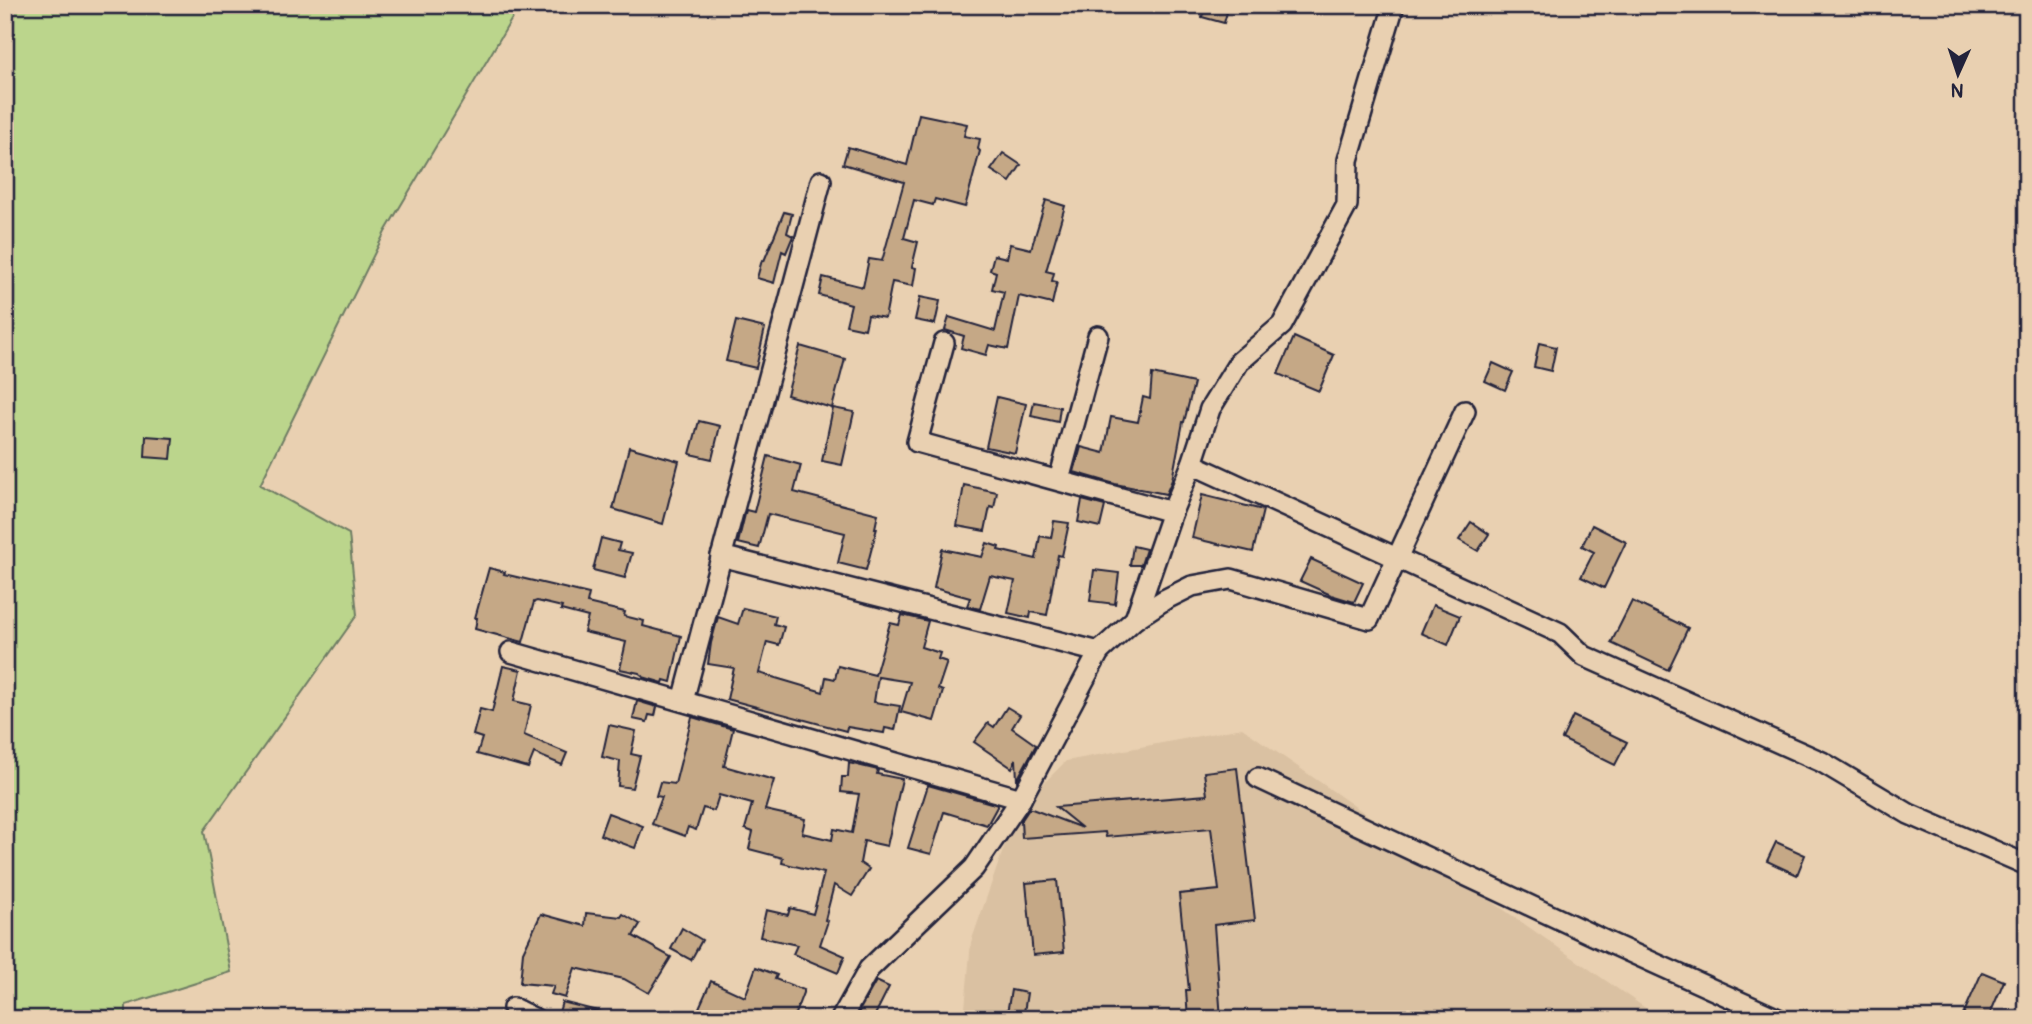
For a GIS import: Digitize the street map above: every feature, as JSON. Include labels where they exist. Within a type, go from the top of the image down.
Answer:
[{"type":"street","points":[[1135,619],[1210,409],[1239,362],[1282,325],[1347,205],[1349,160],[1394,5]]},
{"type":"street","points":[[683,701],[821,181]]},
{"type":"street","points":[[1059,480],[1098,336]]},
{"type":"street","points":[[944,343],[917,442],[1172,512]]},
{"type":"street","points":[[841,1019],[869,969],[974,868],[1021,799],[1099,652],[1135,619],[1164,600],[1192,586],[1231,579],[1369,619],[1465,411]]},
{"type":"street","points":[[1192,464],[1560,633],[1584,656],[1822,762],[1909,814],[2027,865]]},
{"type":"street","points":[[721,556],[1099,652]]},
{"type":"street","points":[[511,652],[1021,799]]},
{"type":"street","points":[[1258,778],[1778,1019]]},
{"type":"street","points":[[513,1008],[536,1019]]},
{"type":"shaded area","points":[[1242,728],[1661,1019],[964,1019],[971,942],[1017,810],[1066,761]]},
{"type":"green space","points":[[5,5],[520,5],[385,232],[260,485],[349,534],[357,615],[204,831],[231,972],[126,1005],[126,1019],[5,1019]]},
{"type":"building","points":[[1205,5],[1229,5],[1224,23],[1202,17]]},
{"type":"building","points":[[919,114],[967,124],[964,136],[980,139],[980,151],[965,207],[935,199],[933,205],[914,200],[904,238],[918,242],[912,267],[916,268],[913,286],[892,282],[885,318],[868,315],[865,329],[846,325],[851,304],[819,295],[823,277],[863,287],[869,259],[882,261],[904,182],[843,164],[848,147],[907,165]]},
{"type":"building","points":[[1003,153],[1021,165],[1010,182],[991,170]]},
{"type":"building","points":[[1046,200],[1065,206],[1046,271],[1054,273],[1052,281],[1057,282],[1052,304],[1019,296],[1008,349],[989,345],[986,355],[961,348],[964,336],[945,330],[949,317],[995,331],[1004,292],[992,289],[996,272],[990,270],[994,255],[1007,258],[1010,244],[1031,249]]},
{"type":"building","points":[[784,212],[792,214],[787,233],[793,236],[786,253],[782,251],[774,283],[757,278],[762,260],[764,261]]},
{"type":"building","points":[[920,297],[940,301],[935,324],[915,320]]},
{"type":"building","points":[[736,321],[765,328],[756,368],[726,361]]},
{"type":"building","points":[[1294,337],[1334,355],[1319,391],[1278,374]]},
{"type":"building","points":[[1539,343],[1556,347],[1551,371],[1534,367]]},
{"type":"building","points":[[800,346],[845,359],[832,408],[787,395]]},
{"type":"building","points":[[1493,363],[1513,372],[1505,390],[1485,381]]},
{"type":"building","points":[[1152,374],[1194,383],[1183,422],[1172,480],[1166,494],[1115,484],[1074,472],[1081,447],[1104,453],[1111,417],[1138,422],[1143,397],[1150,399]]},
{"type":"building","points":[[997,397],[1026,404],[1015,453],[986,447]]},
{"type":"building","points":[[1034,402],[1060,407],[1058,422],[1031,416]]},
{"type":"building","points":[[833,408],[854,412],[842,465],[822,461]]},
{"type":"building","points":[[699,421],[720,426],[712,459],[690,454]]},
{"type":"building","points":[[146,436],[173,438],[171,459],[145,457]]},
{"type":"building","points":[[629,447],[679,461],[663,524],[613,509]]},
{"type":"building","points":[[768,456],[801,465],[794,492],[878,514],[866,570],[838,563],[845,533],[768,514],[759,548],[738,543],[746,510],[754,512]]},
{"type":"building","points":[[964,485],[997,492],[994,508],[990,507],[985,531],[957,526]]},
{"type":"building","points":[[1202,495],[1263,510],[1253,552],[1192,538]]},
{"type":"building","points":[[1082,500],[1105,506],[1100,527],[1078,522]]},
{"type":"building","points":[[1054,521],[1069,523],[1062,556],[1058,555],[1047,615],[1031,612],[1030,618],[1008,613],[1015,581],[990,576],[980,609],[967,606],[970,598],[934,588],[942,549],[982,557],[987,543],[999,547],[998,550],[1036,559],[1040,536],[1051,538]]},
{"type":"building","points":[[1471,522],[1489,534],[1478,551],[1459,540]]},
{"type":"building","points":[[1592,525],[1626,542],[1604,588],[1581,577],[1594,552],[1582,546]]},
{"type":"building","points":[[601,538],[620,543],[618,550],[632,553],[625,578],[593,570]]},
{"type":"building","points":[[1133,546],[1146,549],[1141,565],[1130,565]]},
{"type":"building","points":[[1311,559],[1363,583],[1354,602],[1300,581]]},
{"type":"building","points":[[489,568],[589,594],[587,603],[625,612],[624,616],[644,621],[643,626],[681,636],[671,682],[664,680],[663,683],[620,669],[626,642],[584,632],[588,617],[561,610],[562,607],[534,602],[523,642],[475,629],[475,618]]},
{"type":"building","points":[[1094,570],[1119,573],[1115,604],[1090,601]]},
{"type":"building","points":[[1632,601],[1688,628],[1668,670],[1611,643]]},
{"type":"building","points":[[1433,605],[1460,616],[1448,645],[1421,633]]},
{"type":"building","points":[[743,608],[776,616],[774,624],[784,627],[779,645],[767,642],[759,673],[823,692],[826,677],[835,679],[838,666],[875,675],[890,623],[899,625],[902,615],[928,621],[921,647],[940,653],[938,659],[947,662],[938,689],[943,691],[934,721],[901,712],[910,682],[878,677],[874,702],[900,706],[895,730],[885,728],[884,733],[847,727],[846,731],[727,699],[734,668],[708,664],[711,643],[718,617],[738,624]]},
{"type":"building","points":[[503,666],[521,670],[514,701],[531,705],[524,735],[567,753],[562,765],[534,753],[528,768],[477,754],[482,738],[473,735],[480,709],[492,712]]},
{"type":"building","points":[[637,701],[657,707],[655,716],[649,715],[647,722],[633,719]]},
{"type":"building","points":[[1007,707],[1020,715],[1012,728],[1036,745],[1017,780],[1016,759],[1012,768],[974,742],[988,723],[994,727]]},
{"type":"building","points":[[1573,716],[1627,742],[1615,765],[1562,739]]},
{"type":"building","points":[[692,717],[733,729],[724,766],[774,780],[765,810],[805,819],[802,833],[832,840],[834,829],[852,833],[859,794],[841,792],[842,777],[848,777],[849,763],[878,770],[877,774],[902,779],[887,846],[864,841],[860,863],[869,869],[852,896],[834,885],[825,920],[828,921],[820,945],[845,956],[838,973],[793,954],[797,945],[760,937],[766,910],[788,915],[790,908],[813,914],[824,873],[782,863],[783,858],[749,849],[753,832],[745,829],[752,804],[719,795],[714,811],[703,808],[696,830],[688,827],[685,836],[652,824],[662,797],[656,796],[660,782],[675,784]]},
{"type":"building","points":[[609,725],[636,731],[631,754],[640,756],[632,788],[618,786],[620,761],[602,757]]},
{"type":"building","points":[[1237,768],[1255,920],[1214,925],[1221,1019],[1188,1019],[1186,990],[1189,990],[1179,894],[1219,890],[1211,828],[1106,837],[1105,832],[1022,838],[1021,821],[1029,809],[1032,809],[1082,828],[1056,807],[1207,795],[1204,772]]},
{"type":"building","points":[[928,785],[998,805],[987,825],[944,812],[931,854],[908,848]]},
{"type":"building","points":[[608,813],[643,826],[635,848],[600,835]]},
{"type":"building","points":[[1776,842],[1805,855],[1797,875],[1767,861]]},
{"type":"building","points":[[1057,880],[1064,952],[1033,955],[1026,883]]},
{"type":"building","points":[[586,913],[621,917],[623,914],[640,924],[633,936],[671,957],[649,993],[624,979],[575,968],[565,998],[551,994],[554,986],[520,983],[523,952],[541,914],[585,926]]},
{"type":"building","points":[[682,928],[702,940],[691,960],[671,949]]},
{"type":"building","points":[[756,967],[777,975],[775,979],[804,990],[793,1019],[694,1019],[711,981],[745,997]]},
{"type":"building","points":[[1982,972],[2004,981],[1988,1019],[1972,1019],[1963,1015]]},
{"type":"building","points":[[876,981],[889,987],[873,1019],[870,1019],[858,1013]]},
{"type":"building","points":[[1011,990],[1027,993],[1023,1019],[1006,1019]]},
{"type":"building","points":[[562,1002],[609,1014],[608,1019],[557,1019]]}]
